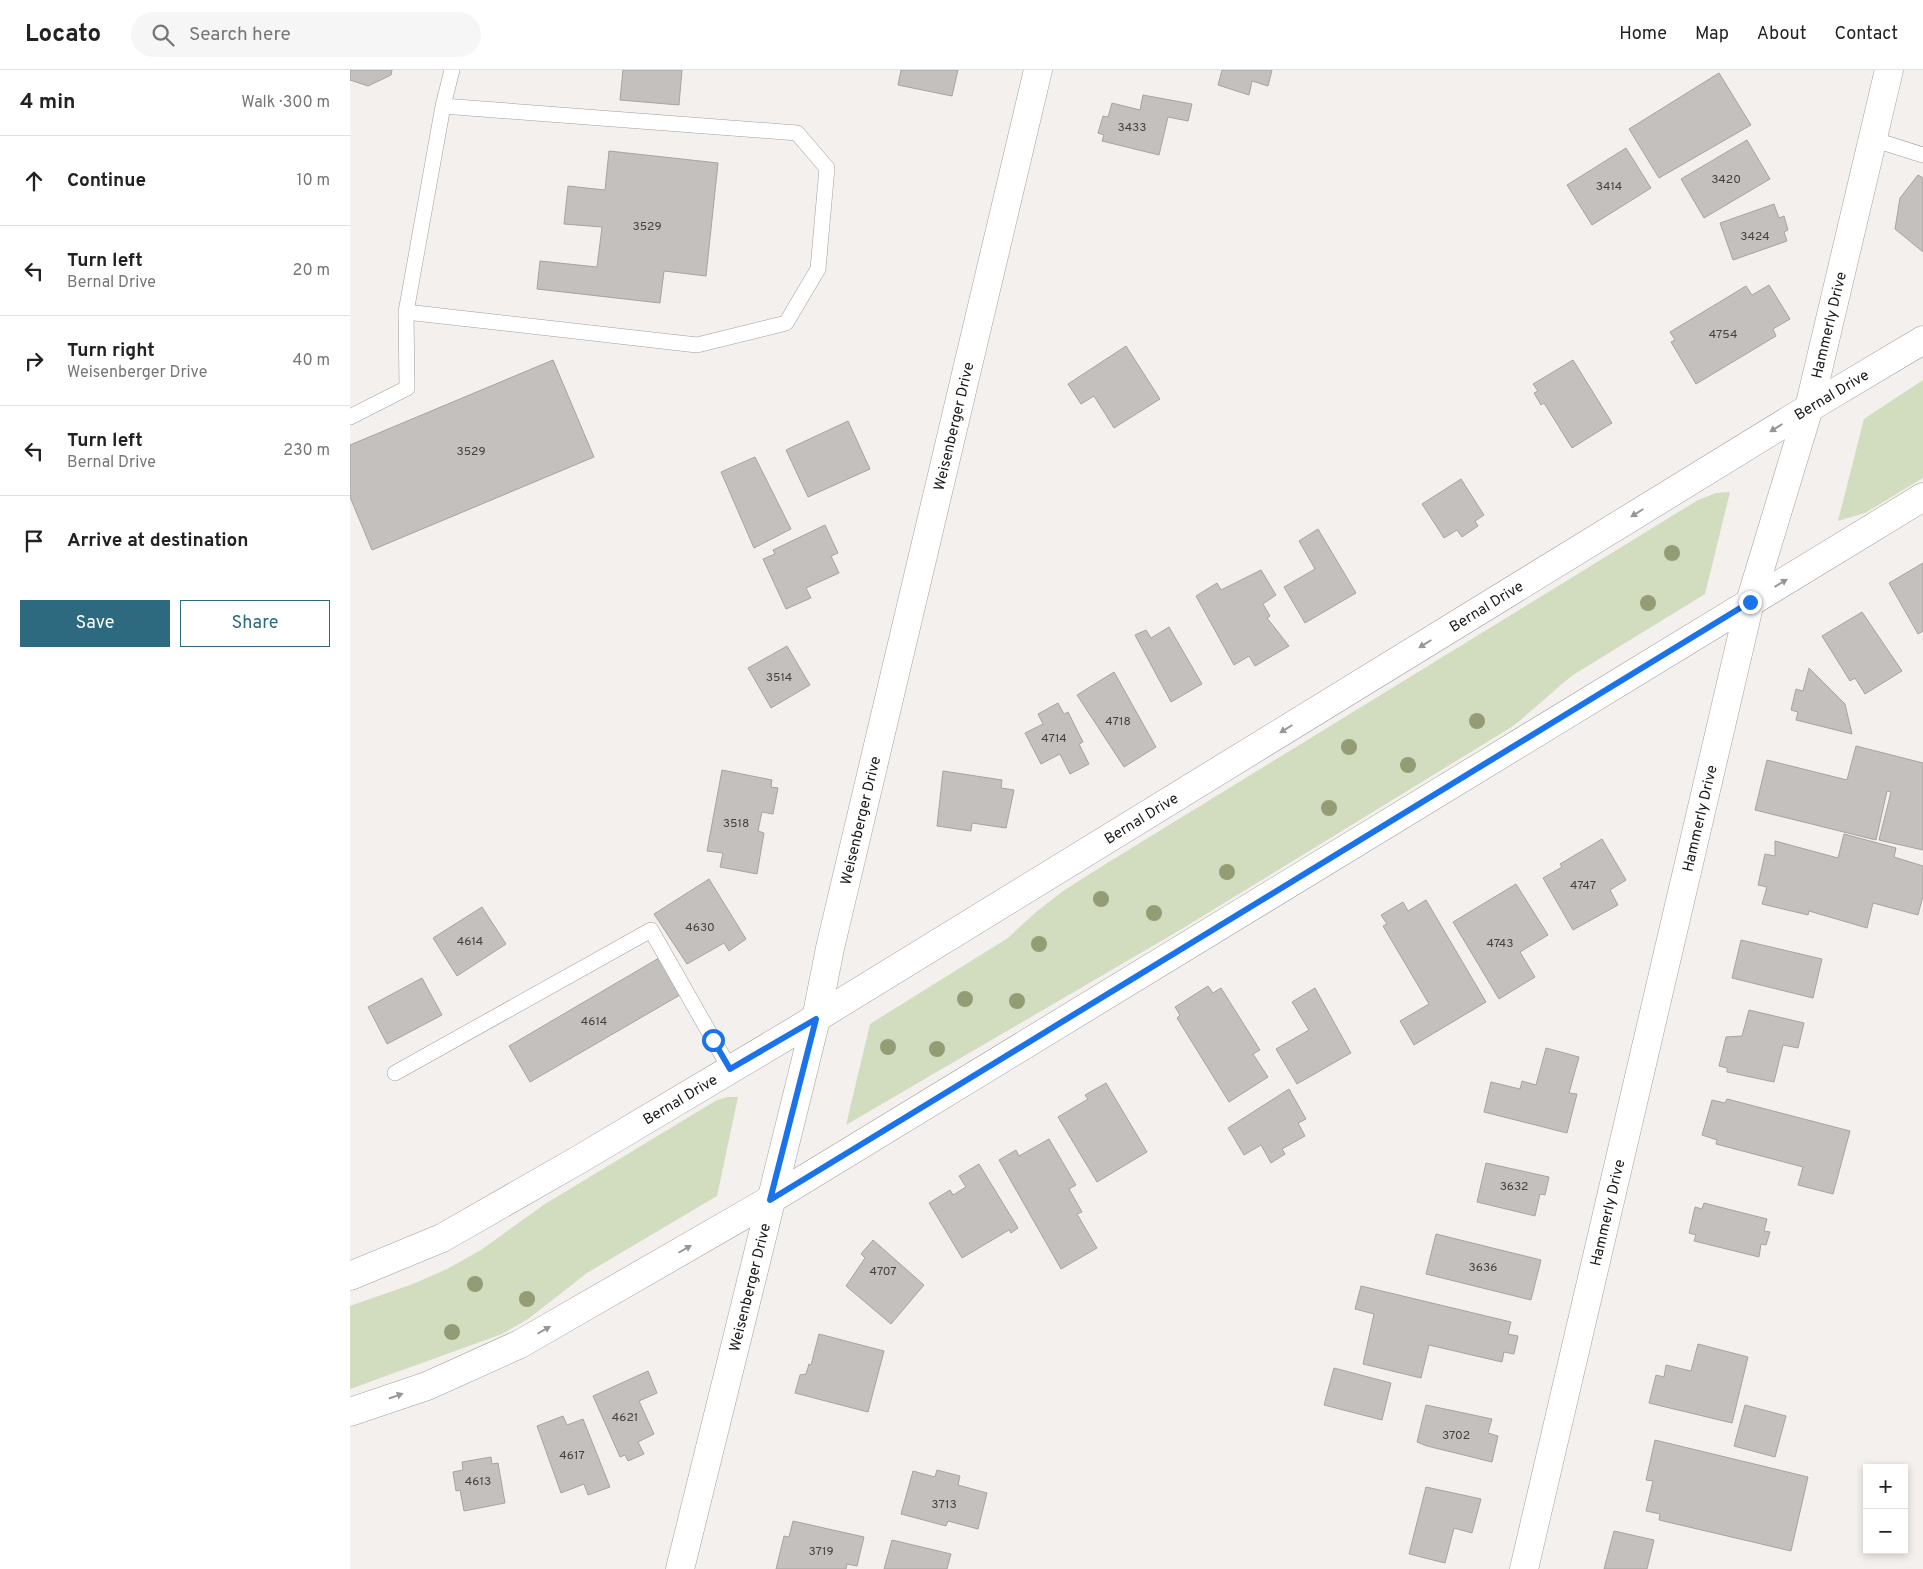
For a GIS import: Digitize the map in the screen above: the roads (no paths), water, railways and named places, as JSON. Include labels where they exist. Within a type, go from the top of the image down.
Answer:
[{"type":"street","name":"Weisenberger Drive","points":[[680,1569],[816,1019],[830,948],[1038,70]]},
{"type":"street","name":"Hammerly Drive","points":[[1524,1569],[1750,602],[1809,408],[1889,70]]},
{"type":"street","name":"Bernal Drive","points":[[350,1276],[442,1238],[580,1159],[816,1019],[1809,408],[1923,340]]},
{"type":"street","points":[[350,1412],[427,1386],[520,1344],[770,1200],[1923,497]]},
{"type":"lane","points":[[350,417],[407,388],[406,312],[452,70]]},
{"type":"lane","points":[[406,312],[697,345],[786,323],[818,268],[827,168],[797,133],[444,106]]},
{"type":"lane","points":[[1872,139],[1923,155]]},
{"type":"lane","points":[[395,1073],[652,930],[730,1069]]}]
